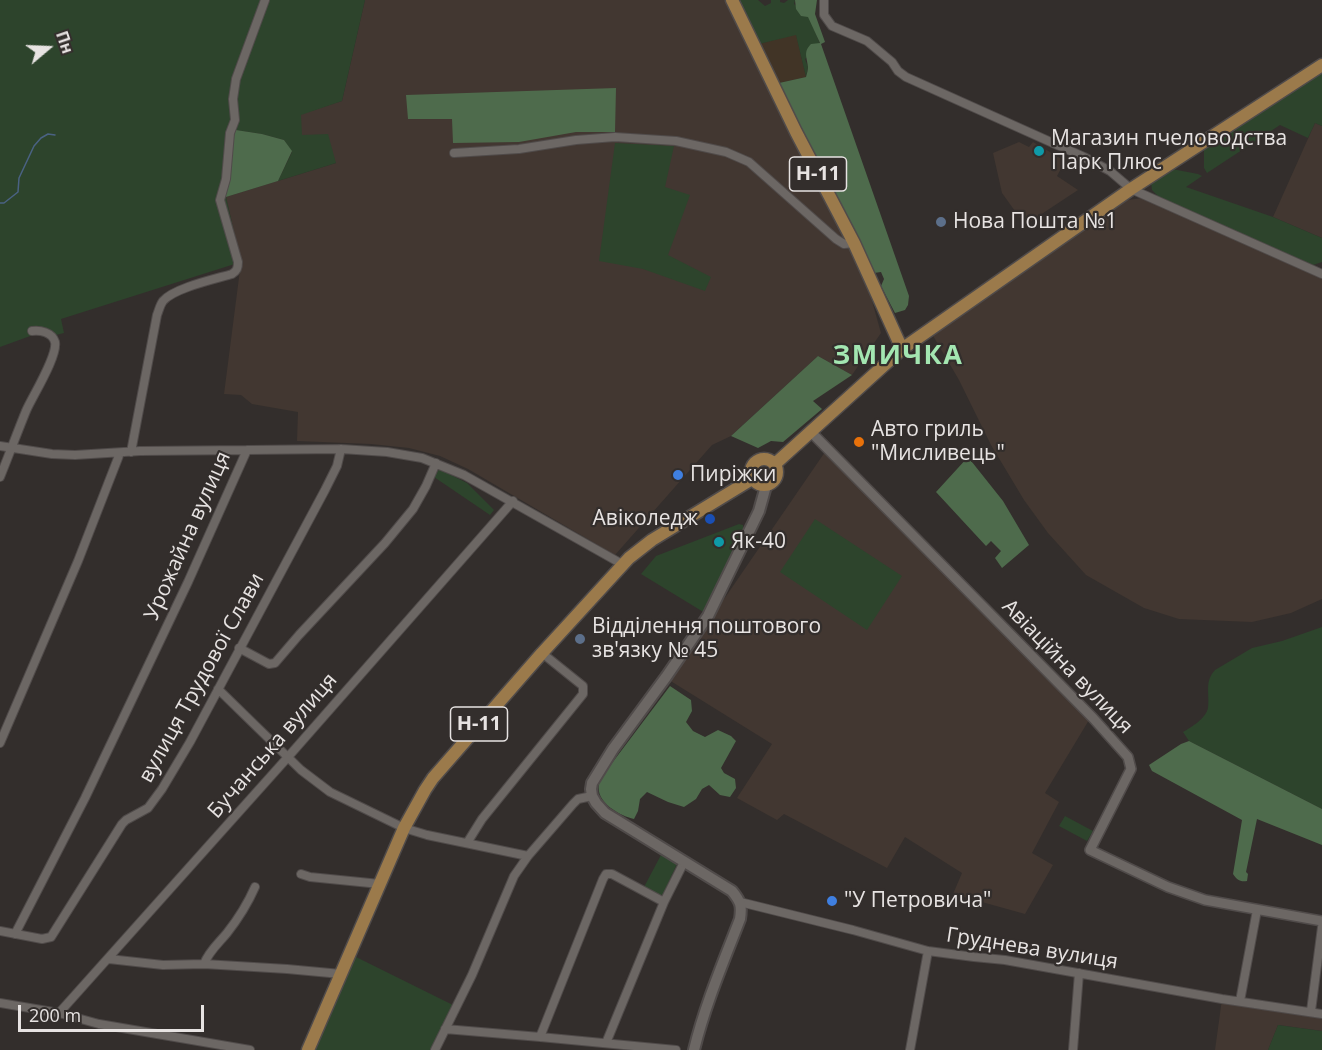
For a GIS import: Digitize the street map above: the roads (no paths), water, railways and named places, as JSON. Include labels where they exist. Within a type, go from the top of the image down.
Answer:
[{"type":"main road","name":"Н-11","points":[[732,0],[796,132],[854,243],[902,349],[775,464]]},
{"type":"main road","points":[[902,349],[1131,189],[1322,64]]},
{"type":"main road","name":"Н-11","points":[[308,1050],[404,828],[433,778],[622,564],[652,540],[752,479],[752,466],[756,461],[763,459],[775,464],[777,471],[776,478],[766,486]]},
{"type":"main road","points":[[694,1050],[702,1017],[740,919],[740,902],[732,891],[605,813],[596,803],[591,789],[603,764],[708,616],[759,511],[766,486],[752,479]]},
{"type":"street","points":[[131,452],[157,315],[164,301],[174,293],[232,274],[238,267],[220,200],[226,179],[230,133],[235,120],[233,99],[236,80],[265,0]]},
{"type":"street","points":[[824,0],[824,15],[832,26],[867,41],[906,77],[1084,157],[1110,171],[1131,189],[1322,274]]},
{"type":"street","points":[[454,153],[519,149],[576,140],[615,137],[676,141],[726,152],[749,162],[836,239],[844,244],[854,243]]},
{"type":"street","points":[[0,477],[54,350],[54,340],[51,336],[41,331],[32,331]]},
{"type":"street","name":"Авіаційна вулиця","points":[[811,432],[1093,718],[1128,757],[1131,770],[1090,850],[1168,887],[1205,900],[1322,921]]},
{"type":"street","points":[[0,446],[75,455],[247,450]]},
{"type":"street","name":"Урожайна вулиця","points":[[15,934],[90,787],[188,582],[247,450],[341,449],[405,454],[436,463],[513,501],[622,564]]},
{"type":"street","name":"вулиця Трудової Слави","points":[[15,934],[42,939],[51,937],[122,824],[126,819],[144,812],[156,799],[190,742],[332,476],[341,449]]},
{"type":"street","points":[[0,743],[78,561],[120,453]]},
{"type":"street","points":[[239,648],[269,664],[275,663],[385,543],[413,509],[436,463]]},
{"type":"street","name":"Бучанська вулиця","points":[[59,1013],[513,501]]},
{"type":"street","points":[[467,843],[482,819],[584,694],[583,686],[542,653]]},
{"type":"street","points":[[218,689],[301,770],[330,792],[404,828],[528,856]]},
{"type":"street","points":[[435,1050],[472,975],[512,880],[528,856],[573,804],[578,799],[592,796]]},
{"type":"street","points":[[606,1043],[664,902],[684,861]]},
{"type":"street","points":[[301,874],[310,877],[380,884]]},
{"type":"street","points":[[540,1036],[606,874],[612,874],[664,902]]},
{"type":"street","points":[[204,964],[209,953],[227,933],[245,907],[255,887]]},
{"type":"street","name":"Груднева вулиця","points":[[740,902],[928,951],[1005,960],[1322,1014]]},
{"type":"street","points":[[1240,1001],[1257,909]]},
{"type":"street","points":[[1311,1011],[1322,927]]},
{"type":"street","points":[[0,931],[15,934]]},
{"type":"street","points":[[910,1050],[928,951]]},
{"type":"street","points":[[108,959],[164,965],[204,964],[287,969],[341,975]]},
{"type":"street","points":[[1073,1050],[1079,973]]},
{"type":"street","points":[[0,1003],[59,1013],[99,1024],[250,1050]]},
{"type":"street","points":[[445,1029],[676,1050]]},
{"type":"waterway","points":[[0,203],[4,203],[18,192],[19,178],[34,146],[48,134],[55,135]]},
{"type":"place","name":"Магазин пчеловодства Парк Плюс","points":[[1039,151]]},
{"type":"place","name":"Нова Пошта №1","points":[[941,222]]},
{"type":"place","name":"Авто гриль \"Мисливець\"","points":[[859,442]]},
{"type":"place","name":"Пиріжки","points":[[678,475]]},
{"type":"place","name":"Авіколедж","points":[[710,519]]},
{"type":"place","name":"Як-40","points":[[719,542]]},
{"type":"place","name":"Відділення поштового зв'язку № 45","points":[[580,639]]},
{"type":"place","name":"\"У Петровича\"","points":[[832,901]]},
{"type":"district","name":"ЗМИЧКА","points":[[898,356]]}]
